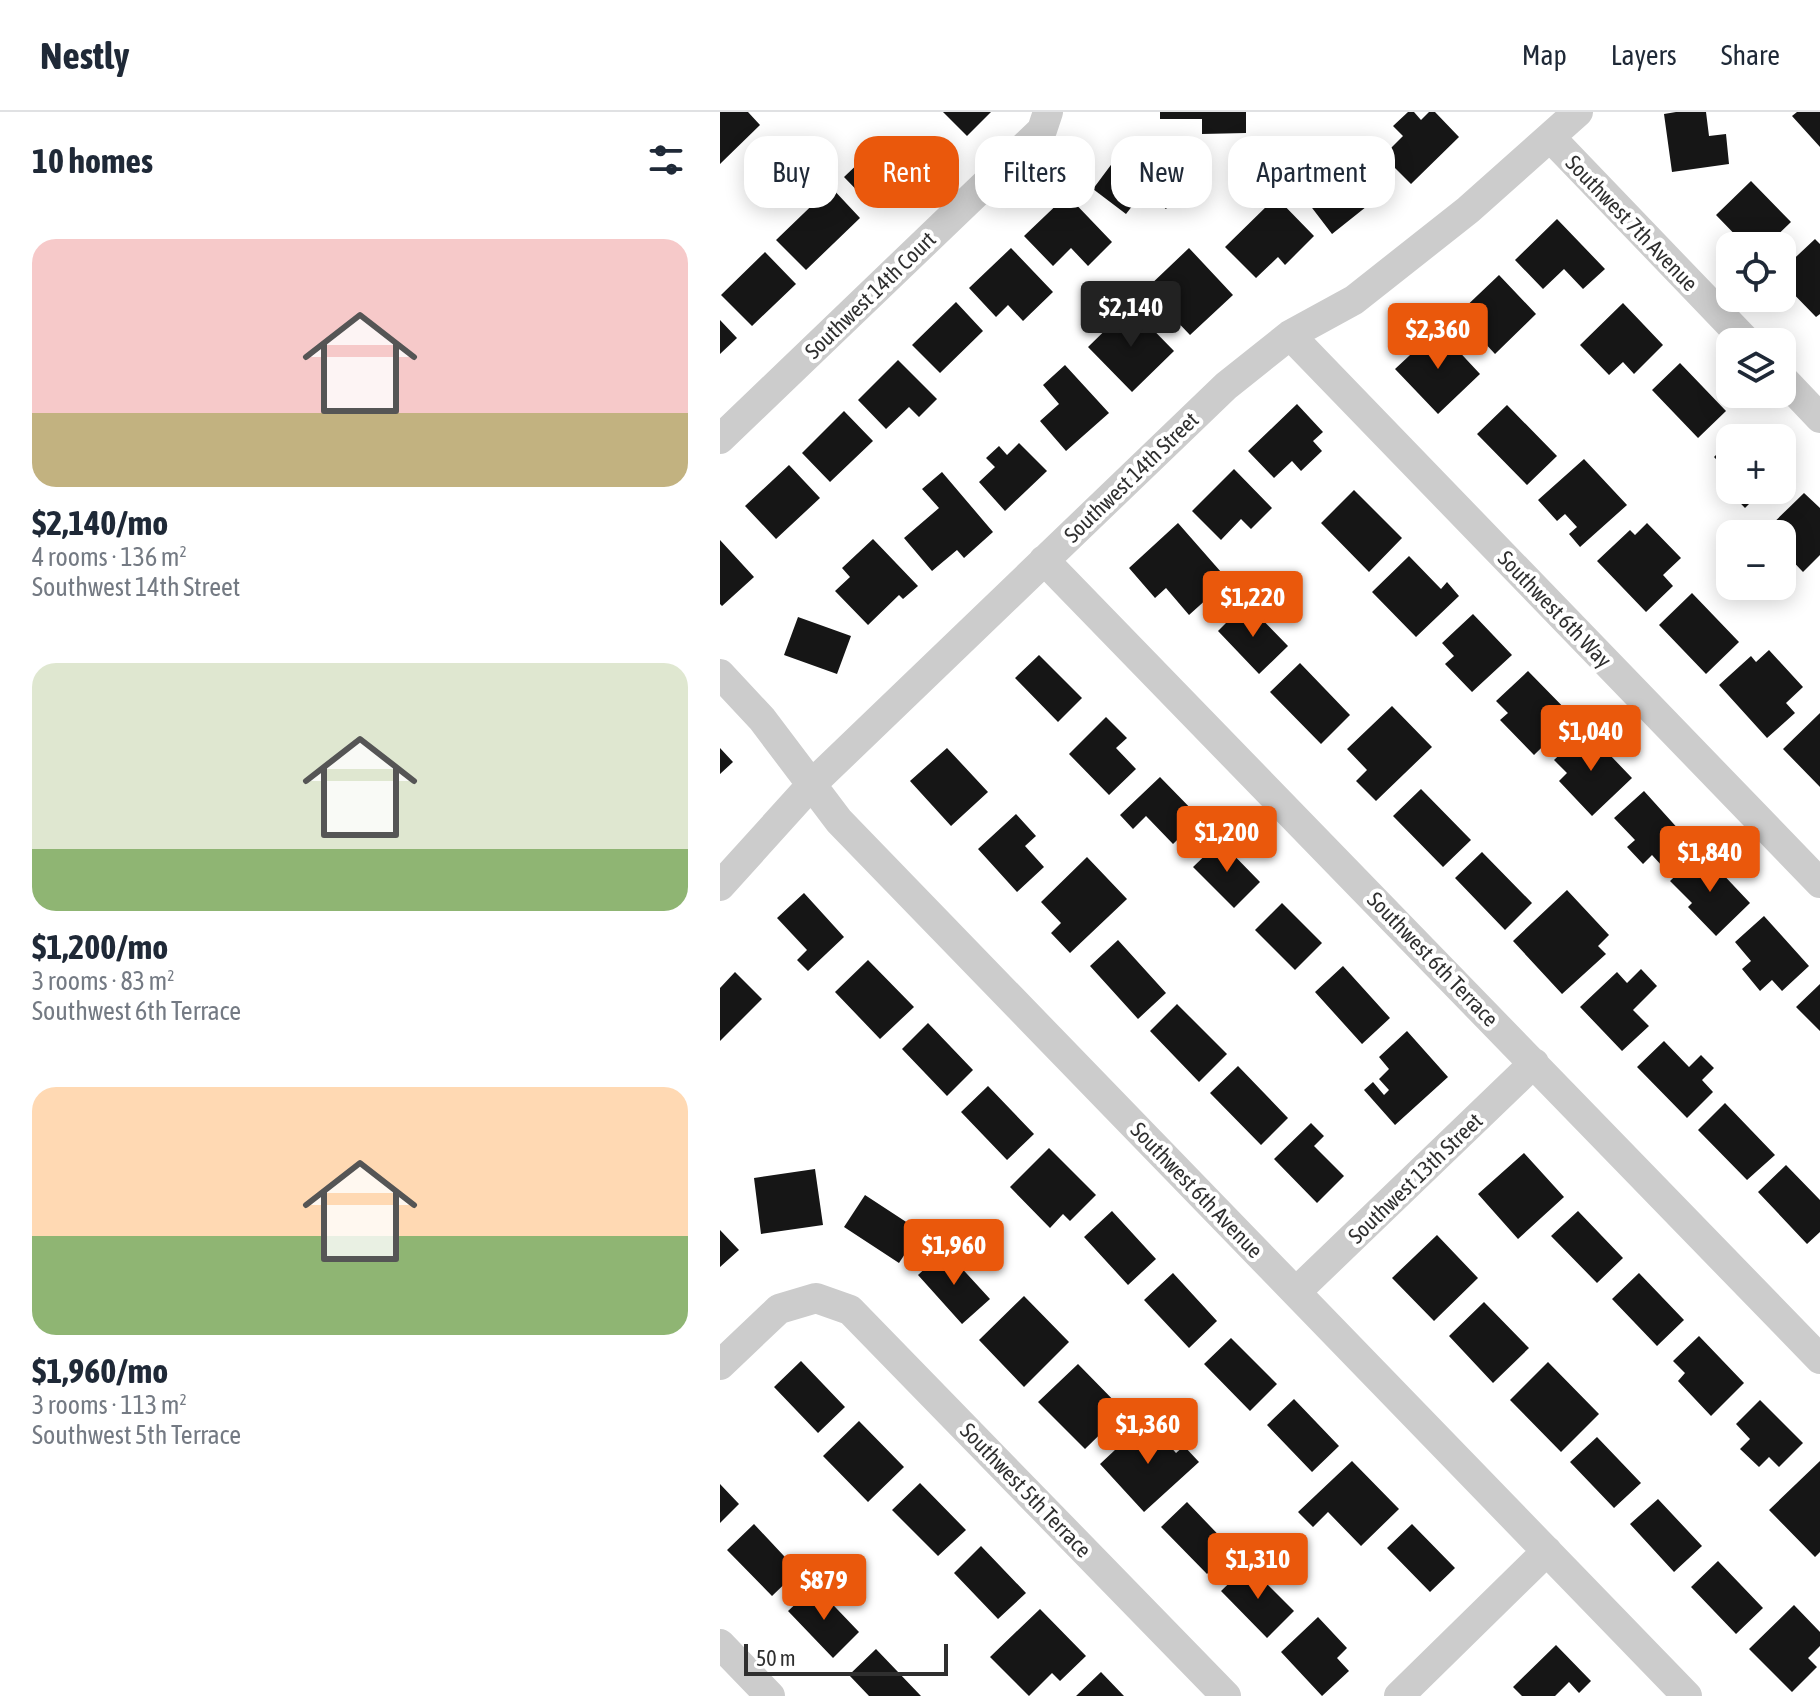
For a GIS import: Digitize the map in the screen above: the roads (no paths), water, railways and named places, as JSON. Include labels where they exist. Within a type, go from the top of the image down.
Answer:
[{"type":"street","name":"Southwest 14th Court","points":[[720,439],[1042,130],[1048,112]]},
{"type":"street","name":"Southwest 14th Street","points":[[720,886],[813,783],[1226,386],[1290,335],[1354,300],[1468,210],[1578,112]]},
{"type":"street","name":"Southwest 7th Avenue","points":[[1551,138],[1734,328]]},
{"type":"street","name":"Southwest 6th Way","points":[[1290,335],[1820,883]]},
{"type":"street","points":[[1796,393],[1820,418]]},
{"type":"street","name":"Southwest 6th Terrace","points":[[1044,560],[1820,1359]]},
{"type":"street","name":"Southwest 6th Avenue","points":[[720,674],[762,719],[839,821],[1687,1696]]},
{"type":"street","name":"Southwest 13th Street","points":[[1296,1292],[1534,1063]]},
{"type":"street","name":"Southwest 5th Terrace","points":[[720,1365],[779,1309],[816,1298],[850,1310],[1226,1696]]},
{"type":"street","points":[[1399,1696],[1547,1551]]},
{"type":"street","points":[[720,1644],[770,1696]]}]
